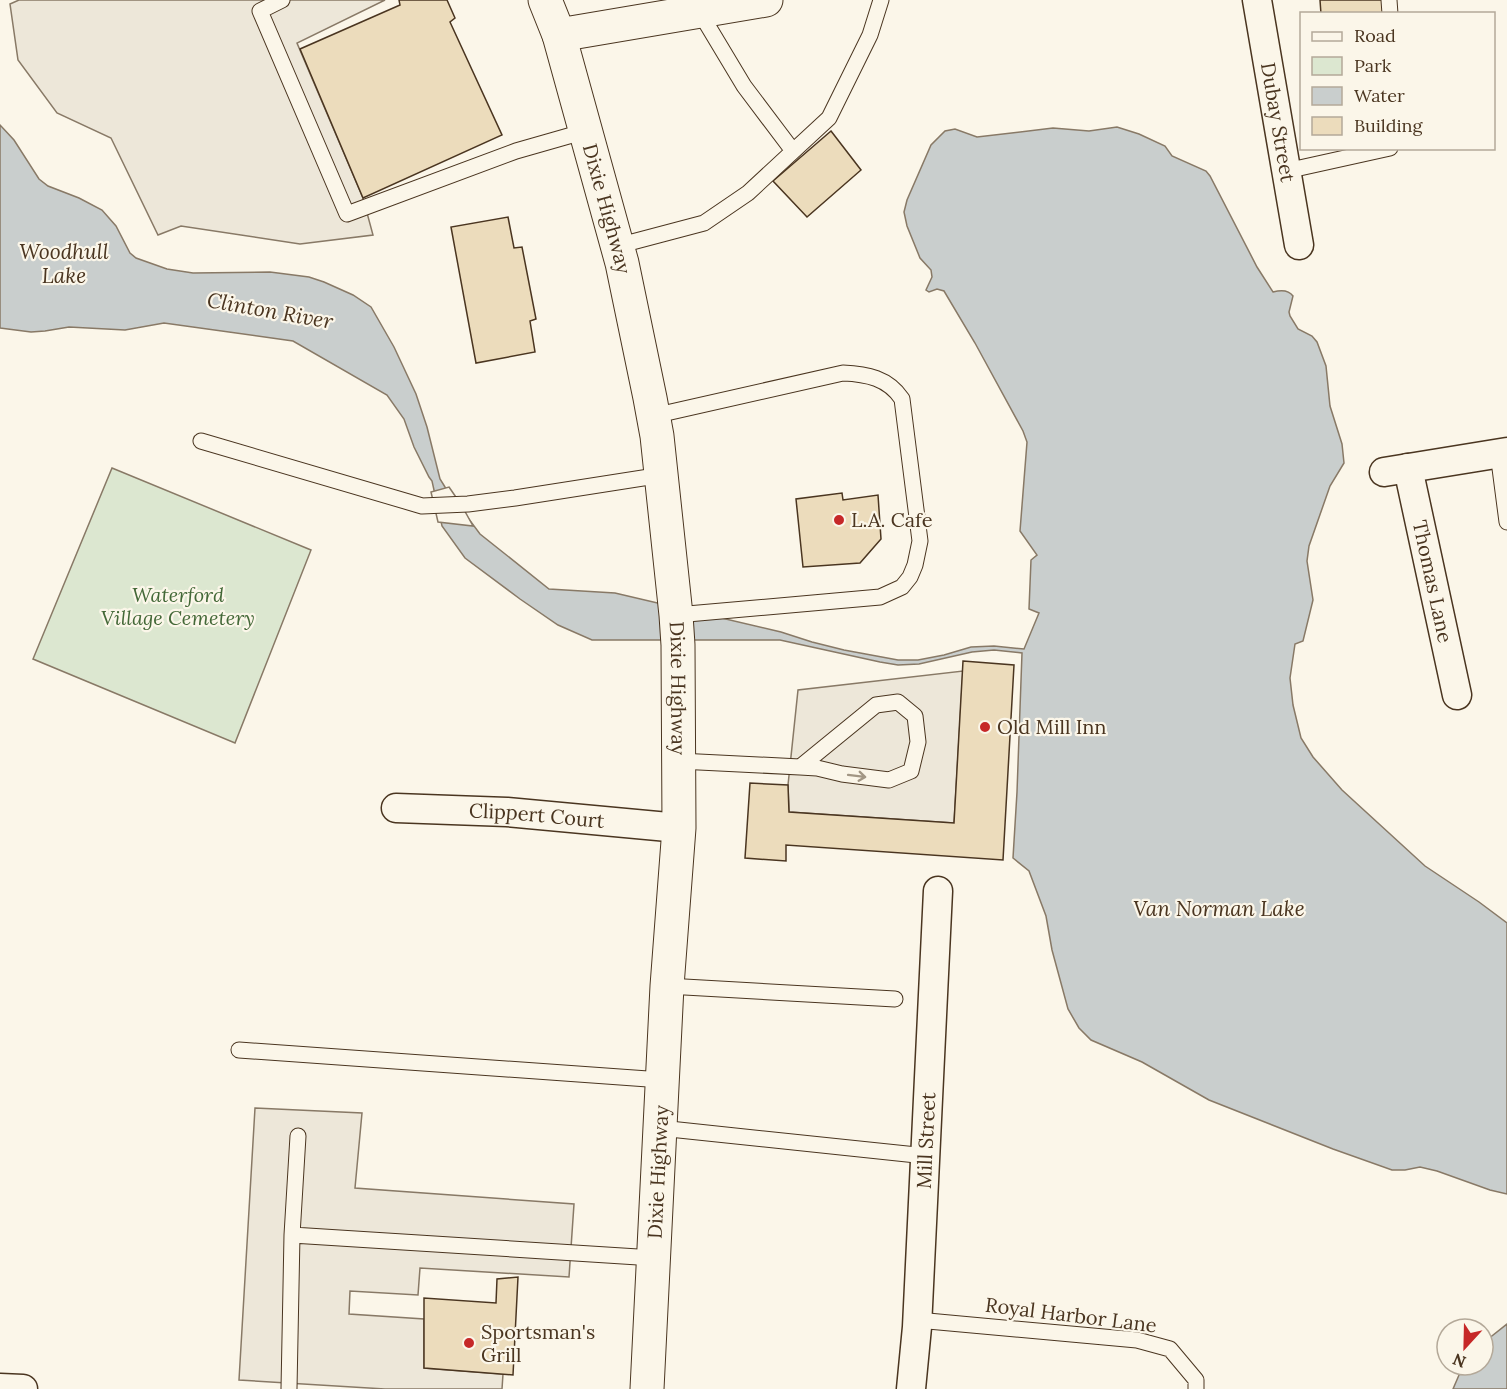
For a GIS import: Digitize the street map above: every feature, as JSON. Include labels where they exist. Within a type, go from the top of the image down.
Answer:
[{"type":"main road","name":"Dixie Highway","points":[[545,0],[559,35],[624,274],[657,436],[676,616],[679,828],[667,986],[648,1389]]},
{"type":"main road","points":[[559,35],[766,0]]},
{"type":"street","name":"Dubay Street","points":[[1257,0],[1299,244]]},
{"type":"street","name":"Thomas Lane","points":[[1457,695],[1396,470],[1503,452]]},
{"type":"street","name":"Clippert Court","points":[[396,808],[507,812],[679,828]]},
{"type":"street","name":"Mill Street","points":[[911,1389],[917,1320],[939,891]]},
{"type":"street","points":[[0,1388],[23,1389]]},
{"type":"lane","points":[[282,0],[260,11],[346,214],[516,151],[586,132]]},
{"type":"lane","points":[[617,246],[704,223],[748,193],[829,118],[870,35],[881,0]]},
{"type":"lane","points":[[699,11],[744,86],[793,151]]},
{"type":"lane","points":[[1286,171],[1381,150]]},
{"type":"lane","points":[[653,416],[843,373],[865,374],[880,380],[895,389],[902,399],[920,541],[910,577],[902,587],[880,597],[676,616]]},
{"type":"lane","points":[[201,441],[422,506],[468,504],[662,475]]},
{"type":"lane","points":[[1503,452],[1507,522]]},
{"type":"lane","points":[[679,760],[817,768],[842,774],[890,780],[911,771],[918,742],[915,716],[898,702],[876,705],[800,767]]},
{"type":"lane","points":[[667,986],[895,999]]},
{"type":"lane","points":[[239,1050],[662,1080]]},
{"type":"lane","points":[[660,1128],[926,1156]]},
{"type":"lane","points":[[289,1389],[292,1235],[298,1136]]},
{"type":"lane","points":[[292,1235],[654,1258]]},
{"type":"lane","name":"Royal Harbor Lane","points":[[917,1320],[1137,1340],[1170,1349],[1196,1380],[1196,1389]]},
{"type":"green space","name":"Waterford Village Cemetery","points":[[112,468],[311,550],[235,743],[33,659]]},
{"type":"shaded area","points":[[19,0],[385,0],[297,43],[363,198],[373,235],[300,244],[181,226],[158,235],[111,138],[57,113],[18,60],[10,4]]},
{"type":"shaded area","points":[[963,671],[954,823],[789,812],[788,785],[798,690]]},
{"type":"shaded area","points":[[255,1108],[362,1113],[355,1188],[574,1204],[569,1277],[420,1268],[418,1295],[350,1291],[349,1314],[424,1319],[424,1368],[503,1374],[502,1389],[385,1389],[239,1380]]},
{"type":"water","name":"Van Norman Lake","points":[[0,125],[14,140],[39,179],[48,186],[102,210],[116,226],[130,253],[136,258],[167,269],[193,273],[270,272],[309,277],[353,295],[371,307],[394,347],[416,394],[440,479],[445,487],[480,534],[549,589],[615,593],[781,632],[844,650],[898,660],[918,660],[971,647],[994,646],[1024,649],[1039,613],[1029,609],[1031,560],[1037,555],[1020,531],[1027,442],[975,343],[944,291],[937,289],[929,292],[926,290],[932,277],[931,270],[920,258],[907,226],[904,212],[907,200],[931,145],[945,131],[955,129],[977,137],[1053,128],[1089,131],[1117,127],[1165,146],[1172,156],[1206,171],[1257,267],[1273,292],[1286,291],[1293,296],[1290,316],[1298,329],[1312,336],[1317,342],[1326,366],[1330,406],[1342,444],[1344,463],[1330,486],[1309,546],[1307,561],[1313,600],[1303,641],[1295,644],[1290,678],[1293,705],[1301,738],[1313,757],[1342,790],[1425,866],[1507,923],[1507,1194],[1420,1167],[1392,1170],[1333,1149],[1209,1100],[1142,1062],[1091,1040],[1079,1028],[1068,1009],[1052,950],[1046,916],[1029,871],[1013,858],[1022,653],[994,650],[972,652],[919,664],[898,665],[780,640],[592,640],[558,625],[465,558],[442,526],[432,481],[414,447],[404,419],[387,395],[293,341],[164,323],[125,330],[69,327],[31,332],[0,328]]},
{"type":"water","points":[[1507,1324],[1507,1389],[1453,1389],[1458,1377],[1495,1377],[1495,1334]]},
{"type":"pier","points":[[449,487],[473,526],[438,522],[431,492]]},
{"type":"building","points":[[399,0],[447,0],[455,18],[450,22],[502,135],[363,198],[300,49],[400,5]]},
{"type":"building","points":[[1320,0],[1382,0],[1383,12],[1321,12]]},
{"type":"building","points":[[831,131],[861,170],[807,217],[773,181]]},
{"type":"building","points":[[508,217],[514,248],[522,247],[536,319],[530,321],[535,352],[476,363],[451,227]]},
{"type":"building","name":"L.A. Cafe","points":[[842,493],[843,500],[878,495],[881,539],[860,563],[803,567],[796,499]]},
{"type":"building","name":"Old Mill Inn","points":[[963,661],[1014,665],[1003,860],[786,845],[786,861],[745,858],[750,783],[788,785],[789,812],[954,823]]},
{"type":"building","name":"Sportsman's Grill","points":[[518,1277],[513,1375],[424,1368],[424,1298],[496,1303],[497,1279]]},
{"type":"place","name":"L.A. Cafe","points":[[839,520]]},
{"type":"place","name":"Old Mill Inn","points":[[985,727]]},
{"type":"place","name":"Sportsman's Grill","points":[[469,1343]]},
{"type":"water label","name":"Woodhull Lake","points":[[64,264]]},
{"type":"water label","name":"Clinton River","points":[[270,311]]}]
